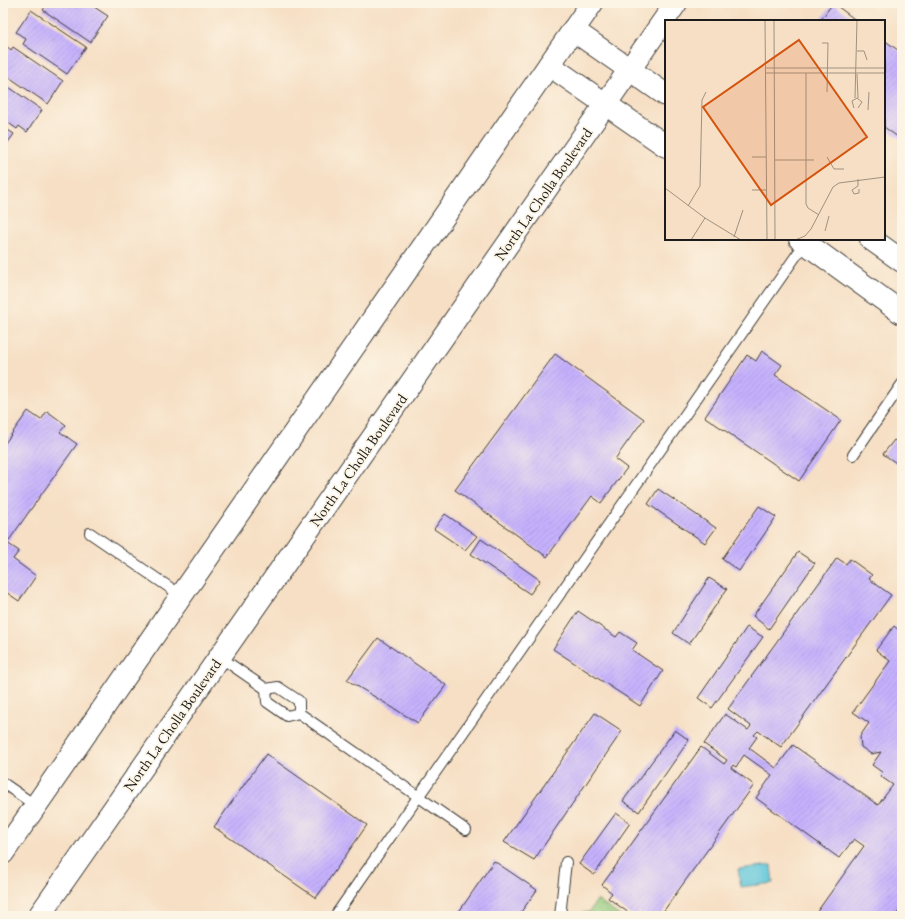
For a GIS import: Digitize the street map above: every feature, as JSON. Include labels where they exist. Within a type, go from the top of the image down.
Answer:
[{"type":"main road","points":[[3,853],[592,3]]},
{"type":"main road","name":"North La Cholla Boulevard","points":[[39,916],[676,3]]},
{"type":"main road","points":[[573,30],[665,94]]},
{"type":"main road","points":[[549,65],[665,145]]},
{"type":"main road","points":[[872,240],[902,261]]},
{"type":"main road","points":[[802,241],[902,313]]},
{"type":"lane","points":[[334,916],[419,797],[802,241]]},
{"type":"lane","points":[[853,455],[902,384]]},
{"type":"lane","points":[[90,533],[182,596]]},
{"type":"lane","points":[[220,657],[266,689],[278,687],[298,701],[299,713]]},
{"type":"lane","points":[[266,689],[267,702],[287,716],[299,713],[466,830]]},
{"type":"lane","points":[[3,783],[36,806]]},
{"type":"lane","points":[[560,916],[566,862]]},
{"type":"green space","points":[[597,900],[620,916],[575,916],[575,914],[589,912]]},
{"type":"water","points":[[771,865],[773,883],[741,887],[738,869]]},
{"type":"building","points":[[48,3],[88,3],[108,16],[90,42],[43,10]]},
{"type":"building","points":[[833,3],[856,20],[821,20]]},
{"type":"building","points":[[31,10],[86,47],[67,74],[23,44],[26,39],[16,32]]},
{"type":"building","points":[[885,41],[902,53],[902,140],[885,128]]},
{"type":"building","points":[[5,45],[11,50],[13,47],[63,81],[48,104],[3,73],[3,48]]},
{"type":"building","points":[[3,83],[42,110],[27,132],[19,126],[17,129],[3,119]]},
{"type":"building","points":[[3,127],[14,134],[3,149]]},
{"type":"building","points":[[762,351],[782,365],[775,375],[841,420],[799,481],[705,417],[747,355],[756,361]]},
{"type":"building","points":[[555,354],[644,419],[615,459],[627,468],[601,503],[592,496],[547,557],[455,490]]},
{"type":"building","points":[[28,411],[41,420],[47,411],[66,425],[60,432],[77,444],[7,543],[19,551],[13,559],[36,576],[19,601],[3,590],[3,446]]},
{"type":"building","points":[[902,437],[902,467],[883,454],[894,440],[898,443]]},
{"type":"building","points":[[658,489],[716,528],[705,543],[648,504]]},
{"type":"building","points":[[759,506],[776,517],[739,571],[722,559]]},
{"type":"building","points":[[445,514],[477,536],[465,550],[434,529]]},
{"type":"building","points":[[481,539],[540,580],[530,594],[471,554]]},
{"type":"building","points":[[798,552],[815,563],[769,629],[753,616]]},
{"type":"building","points":[[837,558],[846,564],[850,559],[872,575],[869,579],[891,595],[781,747],[758,731],[754,735],[757,737],[749,748],[776,768],[793,745],[878,805],[893,785],[880,776],[883,773],[872,765],[881,752],[871,754],[861,747],[860,736],[869,723],[853,712],[890,661],[876,650],[894,626],[902,633],[902,907],[895,916],[814,916],[864,846],[854,839],[839,858],[756,798],[772,775],[744,755],[736,767],[733,765],[731,768],[754,785],[660,916],[645,916],[639,912],[637,916],[633,916],[608,898],[612,893],[602,885],[701,747],[724,764],[727,760],[704,744],[725,714],[748,730],[751,726],[728,709]]},
{"type":"building","points":[[709,578],[727,589],[689,644],[673,633]]},
{"type":"building","points":[[578,611],[616,637],[620,632],[637,643],[632,650],[663,671],[640,706],[553,649]]},
{"type":"building","points":[[747,627],[763,637],[712,708],[698,698]]},
{"type":"building","points":[[378,638],[446,685],[418,723],[347,680]]},
{"type":"building","points":[[595,713],[622,731],[534,860],[504,842]]},
{"type":"building","points":[[675,730],[689,740],[639,812],[623,801]]},
{"type":"building","points":[[266,754],[367,825],[316,898],[214,827]]},
{"type":"building","points":[[616,813],[630,823],[594,875],[579,864]]},
{"type":"building","points":[[494,861],[537,890],[518,916],[456,916]]}]
